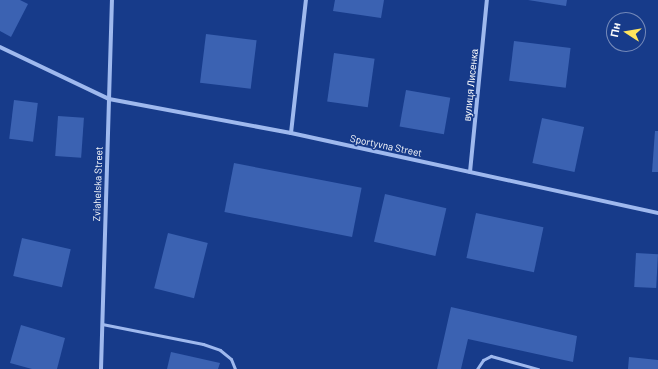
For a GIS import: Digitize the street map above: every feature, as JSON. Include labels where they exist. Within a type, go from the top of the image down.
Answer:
[{"type":"street","name":"Zviahelska Street","points":[[101,369],[112,0]]},
{"type":"street","points":[[291,133],[306,0]]},
{"type":"street","name":"вулиця Лисенка","points":[[470,172],[487,0]]},
{"type":"street","name":"Sportyvna Street","points":[[0,47],[109,99],[291,133],[658,213]]},
{"type":"lane","points":[[102,324],[203,344],[220,350],[231,359],[235,369]]},
{"type":"lane","points":[[477,369],[483,360],[491,356],[538,369]]},
{"type":"building","points":[[0,0],[20,0],[28,4],[11,37],[0,31]]},
{"type":"building","points":[[335,0],[384,0],[381,18],[333,11]]},
{"type":"building","points":[[528,0],[567,0],[566,6]]},
{"type":"building","points":[[206,34],[257,40],[251,89],[200,83]]},
{"type":"building","points":[[514,41],[571,48],[566,88],[509,81]]},
{"type":"building","points":[[334,53],[375,59],[368,107],[327,102]]},
{"type":"building","points":[[406,90],[450,98],[444,134],[400,126]]},
{"type":"building","points":[[14,100],[38,103],[33,142],[9,139]]},
{"type":"building","points":[[58,116],[84,118],[81,158],[55,156]]},
{"type":"building","points":[[542,118],[584,127],[574,172],[532,163]]},
{"type":"building","points":[[655,131],[658,131],[658,172],[652,172]]},
{"type":"building","points":[[234,163],[362,188],[352,237],[224,212]]},
{"type":"building","points":[[385,194],[446,208],[435,256],[374,242]]},
{"type":"building","points":[[476,213],[543,227],[534,272],[466,258]]},
{"type":"building","points":[[168,233],[208,243],[194,298],[154,288]]},
{"type":"building","points":[[22,238],[71,249],[62,287],[13,276]]},
{"type":"building","points":[[636,253],[658,254],[656,288],[634,287]]},
{"type":"building","points":[[451,307],[577,336],[573,362],[468,339],[461,369],[437,369]]},
{"type":"building","points":[[21,325],[65,338],[57,369],[32,369],[10,363]]},
{"type":"building","points":[[171,352],[220,363],[218,369],[167,369]]},
{"type":"building","points":[[629,357],[658,360],[658,369],[628,369]]}]
